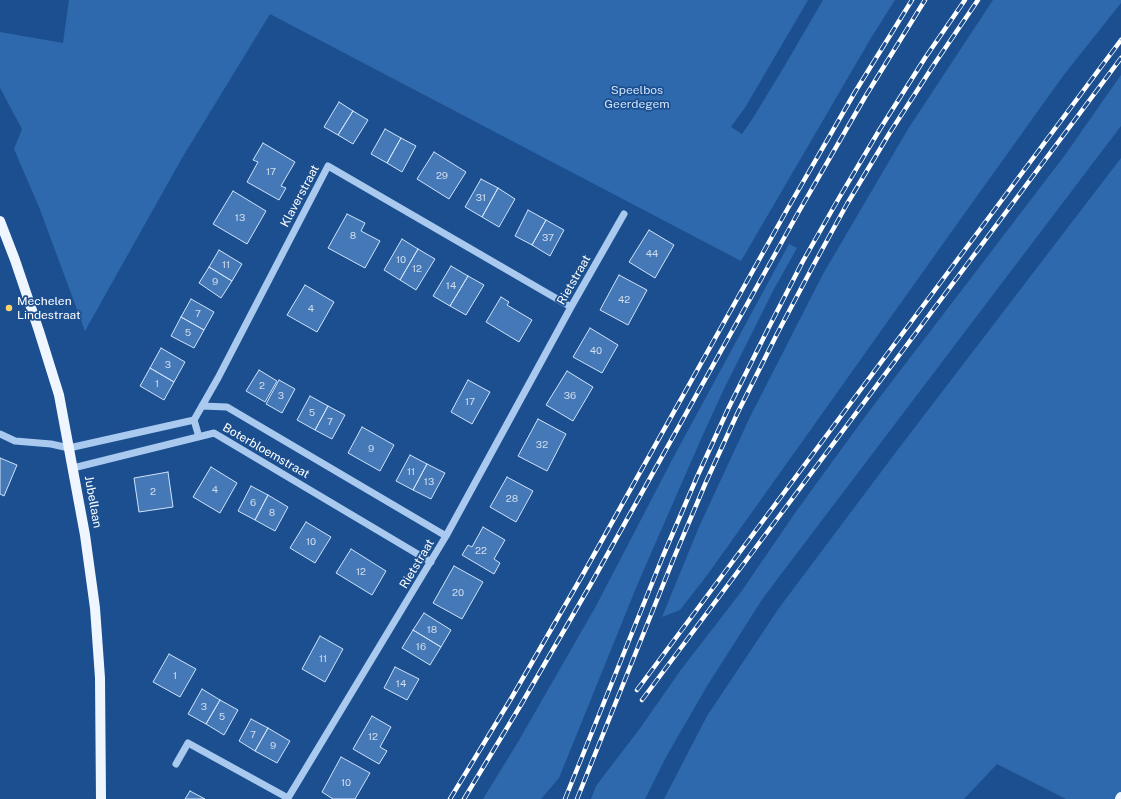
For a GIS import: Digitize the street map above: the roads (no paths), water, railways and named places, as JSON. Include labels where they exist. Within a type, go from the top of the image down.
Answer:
[{"type":"main road","name":"Jubellaan","points":[[0,221],[39,331],[59,398],[86,535],[95,608],[100,678],[101,799]]},
{"type":"street","name":"Klaverstraat","points":[[194,420],[218,378],[328,166],[571,307]]},
{"type":"street","name":"Rietstraat","points":[[176,764],[188,743],[288,798],[446,536],[571,307],[624,214]]},
{"type":"street","name":"Boterbloemstraat","points":[[202,406],[227,407],[446,536]]},
{"type":"street","points":[[0,434],[15,441],[69,448],[194,420],[199,437]]},
{"type":"street","name":"Boterbloemstraat","points":[[73,468],[214,433],[431,562]]},
{"type":"railway","points":[[450,799],[512,697],[582,576],[788,208],[855,92],[912,0]]},
{"type":"railway","points":[[464,799],[592,582],[798,213],[865,97],[925,0]]},
{"type":"railway","points":[[565,799],[663,556],[697,477],[729,407],[769,327],[803,261],[880,129],[925,58],[965,0]]},
{"type":"railway","points":[[577,799],[706,482],[738,412],[778,332],[847,204],[889,134],[978,0]]},
{"type":"railway","points":[[637,690],[1121,40]]},
{"type":"railway","points":[[642,700],[1121,58]]},
{"type":"place","name":"Mechelen Lindestraat","points":[[9,308]]},
{"type":"park label","name":"Speelbos Geerdegem","points":[[637,97]]}]
